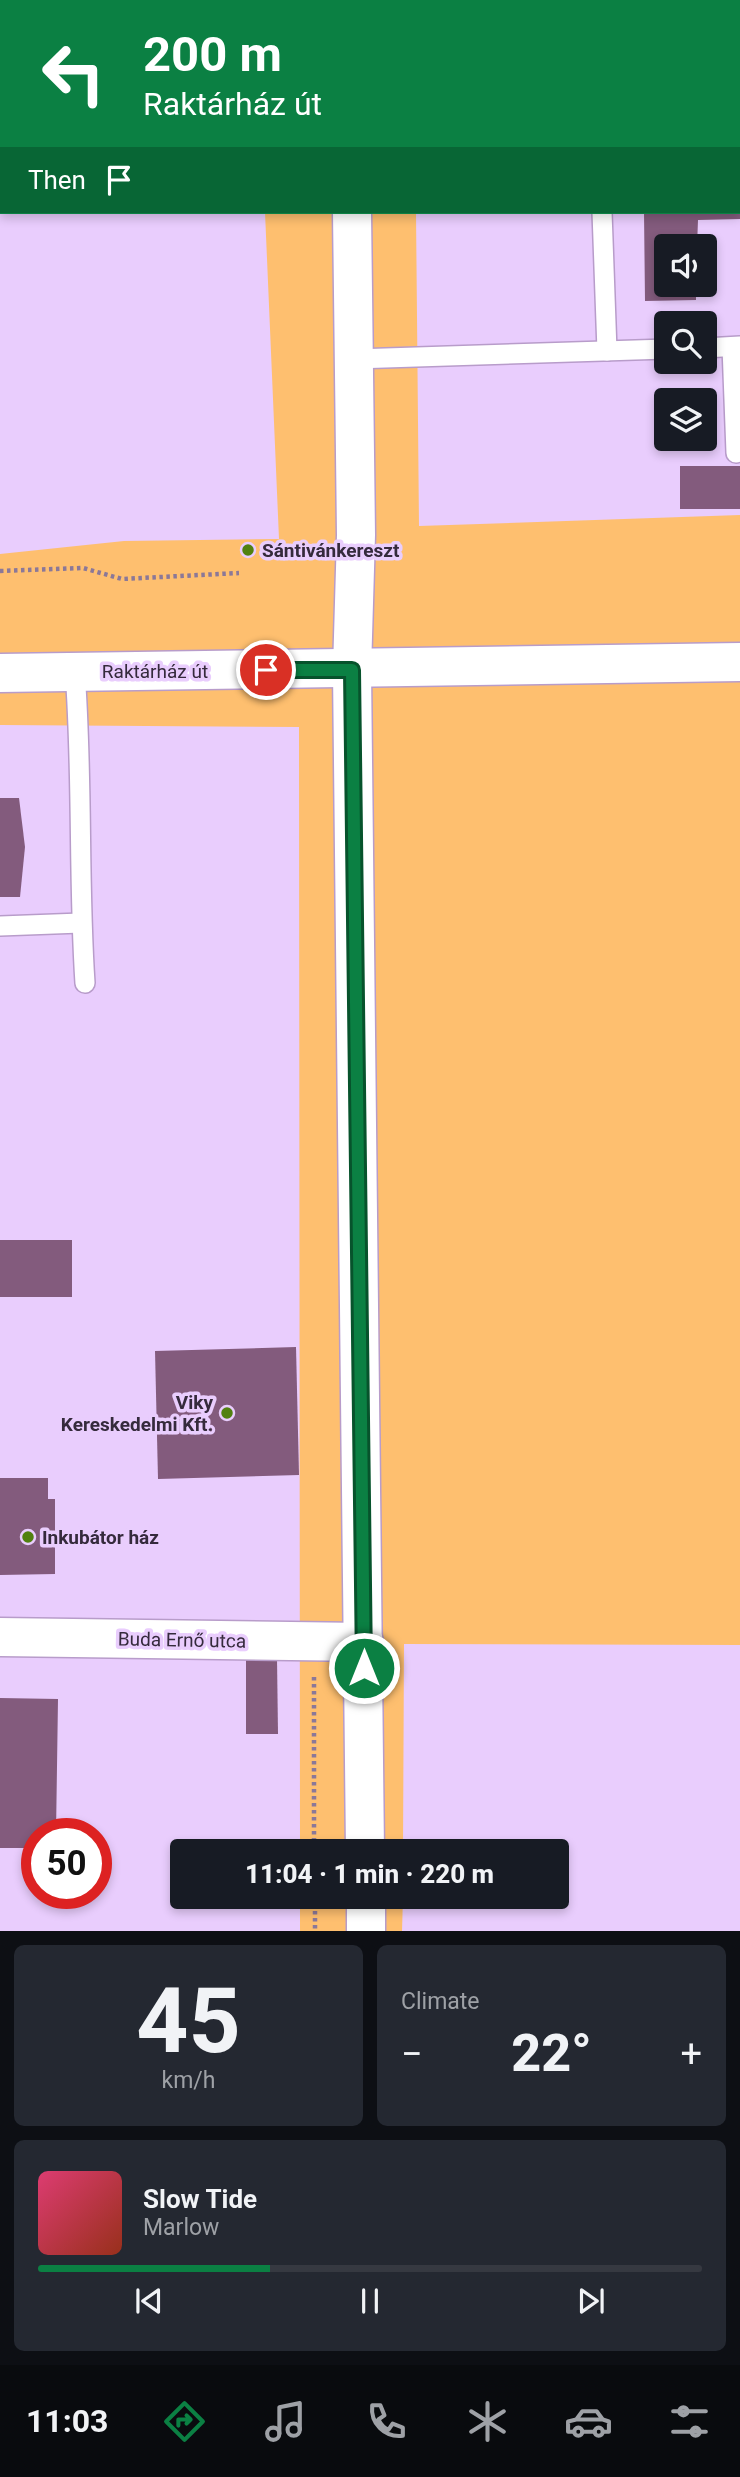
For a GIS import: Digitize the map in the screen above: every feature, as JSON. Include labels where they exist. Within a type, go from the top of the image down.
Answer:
[{"type":"main road","points":[[352,214],[356,535],[352,670],[365,1839]]},
{"type":"main road","name":"Raktárház út","points":[[0,673],[352,670],[740,662]]},
{"type":"main road","name":"Buda Ernő utca","points":[[0,1637],[364,1642]]},
{"type":"main road","points":[[366,1909],[366,1931]]},
{"type":"lane","points":[[602,214],[607,351]]},
{"type":"lane","points":[[717,348],[736,347],[736,453]]},
{"type":"lane","points":[[354,359],[654,349]]},
{"type":"lane","points":[[75,672],[80,738],[81,923],[85,983]]},
{"type":"lane","points":[[0,926],[81,923]]},
{"type":"path","points":[[0,571],[83,568],[121,579],[239,573]]},
{"type":"path","points":[[314,1643],[314,1839]]},
{"type":"path","points":[[315,1909],[315,1931]]},
{"type":"shaded area","points":[[265,214],[416,214],[419,526],[740,515],[740,1645],[404,1644],[403,1839],[300,1839],[299,727],[0,725],[0,554],[124,541],[279,539]]},
{"type":"shaded area","points":[[300,1909],[403,1909],[402,1931],[300,1931]]},
{"type":"building","points":[[644,214],[740,214],[740,219],[698,220],[697,234],[654,234],[654,297],[696,297],[696,300],[645,301]]},
{"type":"building","points":[[680,466],[740,466],[740,509],[680,509]]},
{"type":"building","points":[[0,798],[19,798],[25,847],[20,897],[0,897]]},
{"type":"building","points":[[0,1240],[72,1240],[72,1297],[0,1297]]},
{"type":"building","name":"Viky Kereskedelmi Kft.","points":[[296,1347],[299,1475],[158,1479],[155,1351]]},
{"type":"building","name":"Inkubátor ház","points":[[0,1478],[48,1478],[48,1499],[55,1499],[55,1574],[0,1575]]},
{"type":"building","points":[[277,1658],[278,1734],[246,1734],[246,1659]]},
{"type":"building","points":[[0,1698],[58,1699],[56,1818],[21,1818],[21,1848],[0,1848]]},
{"type":"place","name":"Sántivánkereszt","points":[[248,550]]},
{"type":"place","name":"Viky Kereskedelmi Kft.","points":[[227,1413]]},
{"type":"place","name":"Inkubátor ház","points":[[28,1537]]},
{"type":"route","points":[[266,670],[352,670],[364,1668]]}]
